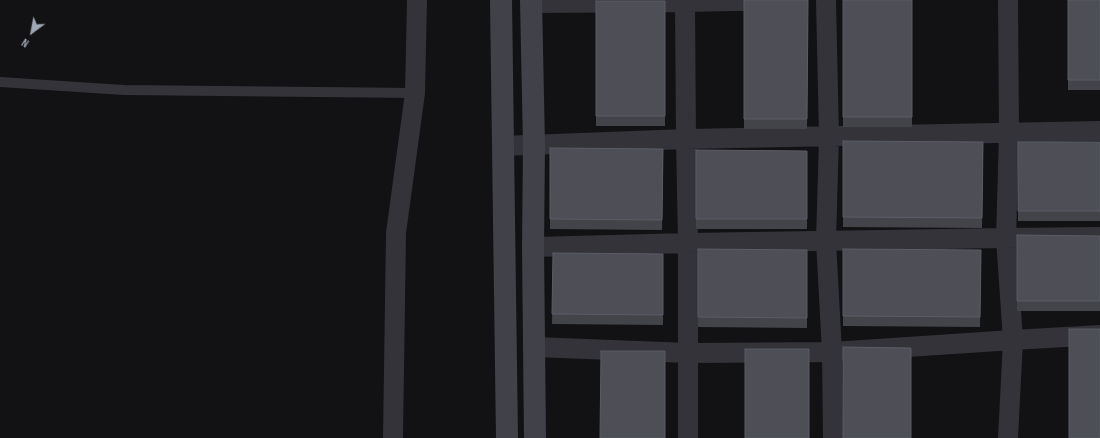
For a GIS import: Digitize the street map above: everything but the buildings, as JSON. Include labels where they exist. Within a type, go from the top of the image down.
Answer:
[{"type":"main road","points":[[501,0],[507,438]]},
{"type":"main road","points":[[531,1],[534,145],[533,248],[535,438]]},
{"type":"street","points":[[392,438],[396,233],[415,93],[417,0]]},
{"type":"street","points":[[531,1],[685,2],[787,0]]},
{"type":"street","points":[[826,0],[829,137],[826,241],[832,352],[833,438]]},
{"type":"street","points":[[1008,0],[1009,133],[1006,238],[1013,340],[1008,438]]},
{"type":"street","points":[[685,2],[688,243],[688,438]]},
{"type":"street","points":[[502,146],[686,139],[1100,131]]},
{"type":"street","points":[[533,248],[688,243],[1100,237]]},
{"type":"street","points":[[535,347],[688,353],[832,352],[1100,335]]},
{"type":"lane","points":[[0,82],[124,90],[415,93]]}]
